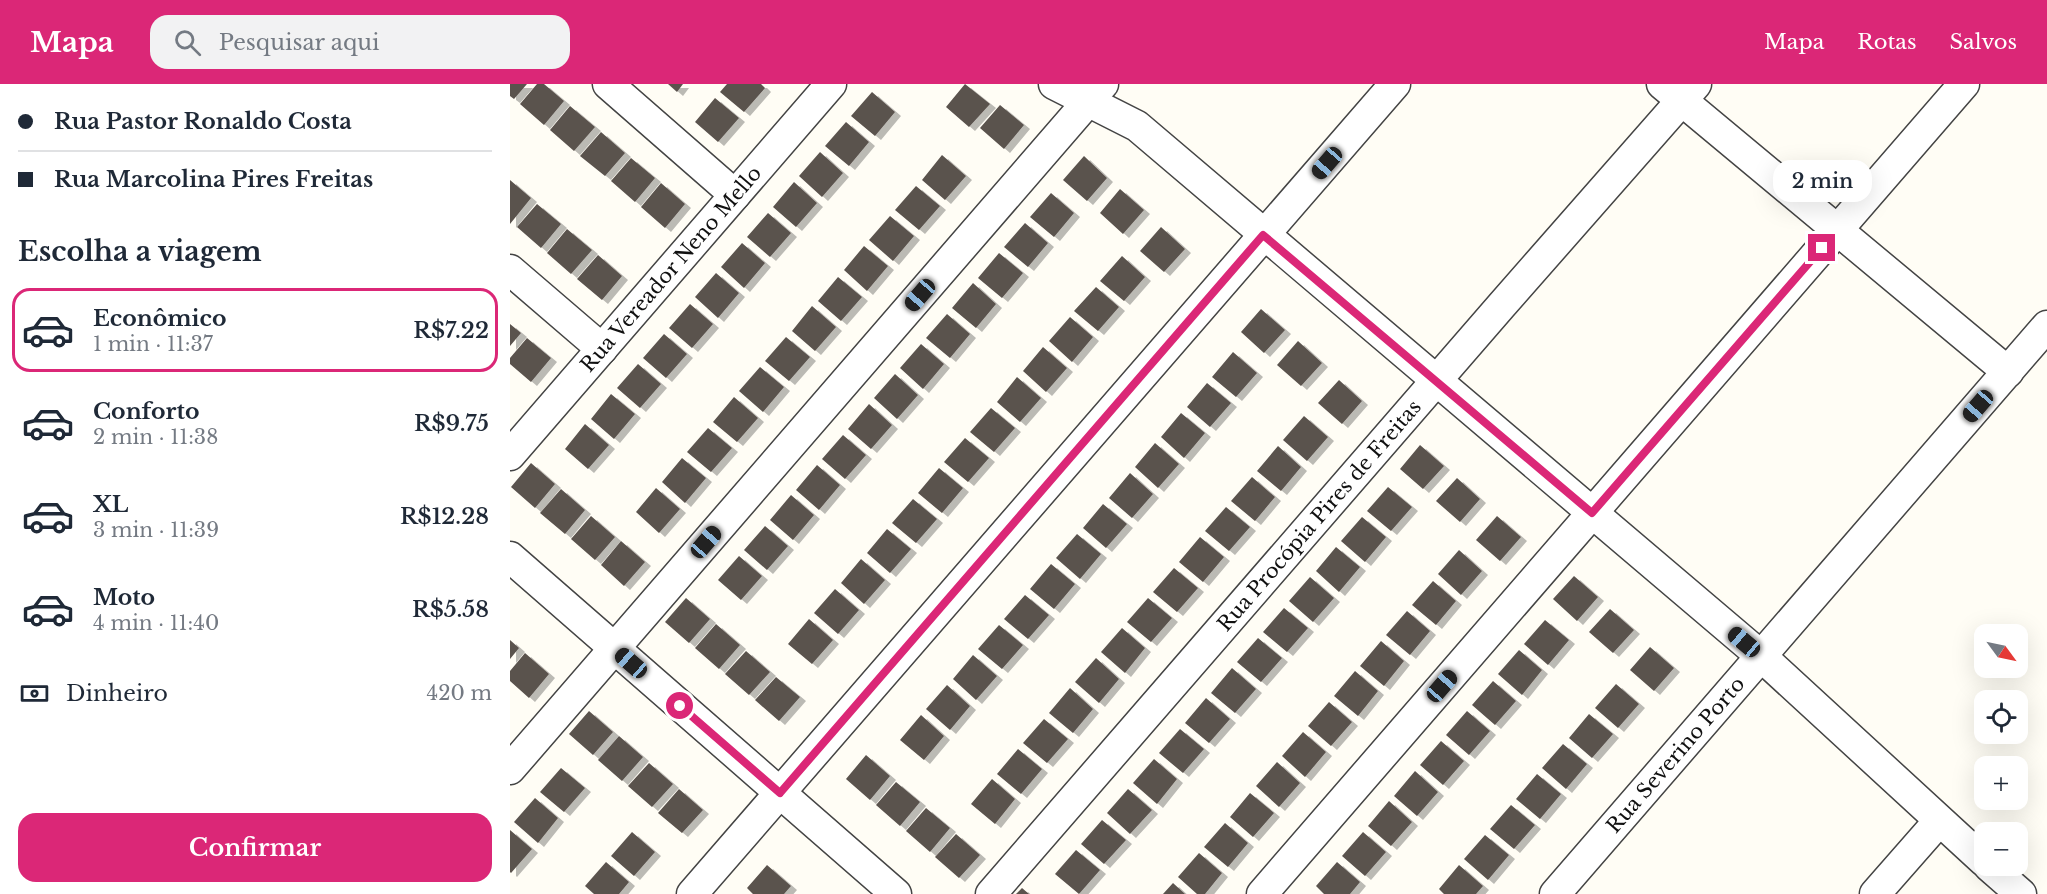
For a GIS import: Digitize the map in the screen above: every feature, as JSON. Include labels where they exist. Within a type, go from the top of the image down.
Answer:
[{"type":"street","points":[[608,84],[735,195]]},
{"type":"street","name":"Rua Vereador Neno Mello","points":[[510,455],[831,84]]},
{"type":"street","points":[[1054,84],[1096,93],[1137,126],[1761,656],[1974,852]]},
{"type":"street","points":[[692,894],[1395,84]]},
{"type":"street","points":[[1262,894],[1964,84]]},
{"type":"street","points":[[1680,89],[1838,230],[2008,372]]},
{"type":"street","name":"Rua Procópia Pires de Freitas","points":[[991,894],[1436,381],[1680,89]]},
{"type":"street","points":[[510,769],[1096,93]]},
{"type":"street","points":[[510,270],[602,349]]},
{"type":"street","name":"Rua Severino Porto","points":[[1555,894],[2047,326]]},
{"type":"street","points":[[510,557],[896,894]]},
{"type":"street","points":[[1875,894],[1938,820]]},
{"type":"street","points":[[2000,876],[2021,894]]},
{"type":"building","points":[[510,84],[527,84],[514,99],[510,96]]},
{"type":"building","points":[[537,84],[544,84],[564,101],[544,125],[520,104]]},
{"type":"building","points":[[668,84],[683,84],[677,92]]},
{"type":"building","points":[[727,84],[761,84],[765,88],[744,112],[720,92]]},
{"type":"building","points":[[965,84],[990,104],[969,127],[946,107]]},
{"type":"building","points":[[872,92],[895,112],[875,136],[851,116]]},
{"type":"building","points":[[715,98],[739,118],[718,142],[695,122]]},
{"type":"building","points":[[1000,105],[1024,125],[1004,149],[980,128]]},
{"type":"building","points":[[570,106],[595,127],[574,151],[550,130]]},
{"type":"building","points":[[846,122],[869,142],[849,166],[825,146]]},
{"type":"building","points":[[601,132],[625,153],[605,176],[580,156]]},
{"type":"building","points":[[820,152],[843,173],[822,197],[799,176]]},
{"type":"building","points":[[942,155],[966,176],[945,200],[922,180]]},
{"type":"building","points":[[1084,156],[1107,178],[1087,201],[1063,180]]},
{"type":"building","points":[[631,158],[655,178],[635,202],[611,181]]},
{"type":"building","points":[[510,180],[531,198],[510,224]]},
{"type":"building","points":[[794,182],[817,203],[796,227],[773,207]]},
{"type":"building","points":[[661,183],[685,204],[665,228],[641,207]]},
{"type":"building","points":[[916,186],[940,206],[919,230],[895,210]]},
{"type":"building","points":[[1120,189],[1144,210],[1123,234],[1100,213]]},
{"type":"building","points":[[1051,193],[1074,213],[1054,237],[1030,217]]},
{"type":"building","points":[[537,204],[561,224],[541,248],[517,227]]},
{"type":"building","points":[[768,213],[791,233],[770,257],[747,237]]},
{"type":"building","points":[[890,216],[914,236],[893,261],[869,240]]},
{"type":"building","points":[[1025,223],[1048,243],[1028,267],[1004,247]]},
{"type":"building","points":[[1161,227],[1185,249],[1164,272],[1140,251]]},
{"type":"building","points":[[567,229],[592,250],[571,274],[547,253]]},
{"type":"building","points":[[742,243],[765,263],[744,288],[721,267]]},
{"type":"building","points":[[864,246],[888,266],[867,291],[844,270]]},
{"type":"building","points":[[999,253],[1023,273],[1002,298],[978,278]]},
{"type":"building","points":[[598,255],[622,276],[602,300],[577,279]]},
{"type":"building","points":[[1122,256],[1145,277],[1124,301],[1100,281]]},
{"type":"building","points":[[716,273],[739,293],[718,318],[695,297]]},
{"type":"building","points":[[838,277],[862,297],[841,321],[818,301]]},
{"type":"building","points":[[973,283],[996,304],[976,328],[952,308]]},
{"type":"building","points":[[1096,287],[1119,307],[1098,331],[1074,311]]},
{"type":"building","points":[[690,304],[713,324],[692,348],[669,328]]},
{"type":"building","points":[[812,306],[836,327],[815,351],[792,331]]},
{"type":"building","points":[[1261,309],[1285,330],[1264,353],[1241,332]]},
{"type":"building","points":[[947,314],[970,334],[950,358],[926,338]]},
{"type":"building","points":[[1070,317],[1093,337],[1072,362],[1049,341]]},
{"type":"building","points":[[510,324],[521,333],[510,346]]},
{"type":"building","points":[[664,334],[687,354],[666,378],[643,358]]},
{"type":"building","points":[[786,337],[810,357],[789,381],[765,361]]},
{"type":"building","points":[[527,338],[551,358],[531,382],[510,364],[510,358]]},
{"type":"building","points":[[1298,341],[1322,363],[1301,386],[1277,365]]},
{"type":"building","points":[[921,344],[944,364],[923,389],[900,368]]},
{"type":"building","points":[[1043,347],[1067,368],[1046,392],[1023,371]]},
{"type":"building","points":[[1233,352],[1257,373],[1236,397],[1212,377]]},
{"type":"building","points":[[638,364],[661,384],[640,408],[617,388]]},
{"type":"building","points":[[760,367],[784,387],[763,412],[739,391]]},
{"type":"building","points":[[895,374],[918,395],[897,419],[874,398]]},
{"type":"building","points":[[1017,377],[1041,398],[1020,422],[997,402]]},
{"type":"building","points":[[1339,380],[1362,401],[1342,424],[1318,403]]},
{"type":"building","points":[[1207,383],[1231,403],[1210,427],[1187,407]]},
{"type":"building","points":[[611,394],[635,414],[614,439],[591,419]]},
{"type":"building","points":[[734,397],[758,418],[737,442],[713,422]]},
{"type":"building","points":[[869,404],[892,425],[871,449],[848,429]]},
{"type":"building","points":[[991,408],[1015,428],[994,452],[970,432]]},
{"type":"building","points":[[1181,413],[1205,433],[1184,458],[1161,437]]},
{"type":"building","points":[[1304,416],[1328,437],[1307,461],[1283,440]]},
{"type":"building","points":[[585,424],[609,445],[588,469],[565,449]]},
{"type":"building","points":[[708,428],[732,448],[711,472],[687,452]]},
{"type":"building","points":[[843,435],[866,455],[845,479],[822,459]]},
{"type":"building","points":[[965,438],[989,458],[968,482],[944,462]]},
{"type":"building","points":[[1155,443],[1179,464],[1158,488],[1135,467]]},
{"type":"building","points":[[1420,445],[1444,466],[1423,489],[1400,469]]},
{"type":"building","points":[[1278,446],[1301,467],[1281,491],[1257,471]]},
{"type":"building","points":[[682,458],[706,478],[685,503],[662,482]]},
{"type":"building","points":[[531,463],[555,484],[535,508],[511,487]]},
{"type":"building","points":[[817,465],[840,485],[819,510],[796,490]]},
{"type":"building","points":[[939,468],[963,488],[942,513],[918,493]]},
{"type":"building","points":[[1130,473],[1153,494],[1132,518],[1109,498]]},
{"type":"building","points":[[1252,477],[1275,497],[1255,521],[1231,501]]},
{"type":"building","points":[[1457,478],[1480,499],[1460,522],[1436,501]]},
{"type":"building","points":[[1388,487],[1412,507],[1391,531],[1367,511]]},
{"type":"building","points":[[656,488],[680,509],[659,533],[636,512]]},
{"type":"building","points":[[561,489],[585,510],[565,534],[540,513]]},
{"type":"building","points":[[791,495],[814,515],[793,540],[770,520]]},
{"type":"building","points":[[913,499],[937,519],[916,543],[892,523]]},
{"type":"building","points":[[1103,504],[1127,524],[1106,548],[1083,528]]},
{"type":"building","points":[[1226,507],[1250,527],[1229,551],[1205,531]]},
{"type":"building","points":[[591,516],[615,537],[595,560],[571,539]]},
{"type":"building","points":[[1497,516],[1521,537],[1500,561],[1476,540]]},
{"type":"building","points":[[1362,517],[1386,537],[1365,562],[1341,541]]},
{"type":"building","points":[[765,526],[788,546],[767,570],[744,550]]},
{"type":"building","points":[[887,529],[911,549],[890,573],[867,553]]},
{"type":"building","points":[[1077,534],[1101,554],[1080,579],[1056,558]]},
{"type":"building","points":[[1200,537],[1224,557],[1203,582],[1179,562]]},
{"type":"building","points":[[621,541],[645,562],[624,586],[601,565]]},
{"type":"building","points":[[1336,547],[1360,567],[1339,592],[1316,571]]},
{"type":"building","points":[[1459,550],[1482,571],[1461,595],[1438,574]]},
{"type":"building","points":[[739,556],[762,576],[741,600],[718,580]]},
{"type":"building","points":[[861,559],[885,580],[864,604],[841,583]]},
{"type":"building","points":[[1051,564],[1075,584],[1054,609],[1030,589]]},
{"type":"building","points":[[1174,568],[1198,588],[1177,612],[1153,592]]},
{"type":"building","points":[[1574,576],[1598,597],[1577,621],[1553,599]]},
{"type":"building","points":[[1310,577],[1334,598],[1313,622],[1289,601]]},
{"type":"building","points":[[1433,581],[1456,601],[1436,625],[1412,605]]},
{"type":"building","points":[[835,589],[859,610],[838,634],[814,613]]},
{"type":"building","points":[[1025,595],[1049,615],[1028,639],[1004,619]]},
{"type":"building","points":[[686,598],[710,619],[689,643],[665,622]]},
{"type":"building","points":[[1148,598],[1172,618],[1151,642],[1127,622]]},
{"type":"building","points":[[1284,608],[1308,628],[1287,652],[1263,632]]},
{"type":"building","points":[[1610,609],[1634,630],[1613,653],[1589,632]]},
{"type":"building","points":[[1407,611],[1430,631],[1410,655],[1386,635]]},
{"type":"building","points":[[809,619],[833,640],[812,664],[788,644]]},
{"type":"building","points":[[1545,620],[1569,640],[1548,665],[1524,644]]},
{"type":"building","points":[[716,624],[740,645],[719,669],[695,648]]},
{"type":"building","points":[[999,625],[1023,645],[1002,669],[978,649]]},
{"type":"building","points":[[1122,628],[1145,648],[1125,673],[1101,652]]},
{"type":"building","points":[[1258,638],[1282,658],[1261,682],[1237,662]]},
{"type":"building","points":[[510,640],[519,648],[510,659]]},
{"type":"building","points":[[1381,641],[1404,661],[1384,686],[1360,666]]},
{"type":"building","points":[[1650,647],[1674,668],[1654,691],[1630,670]]},
{"type":"building","points":[[1519,650],[1542,670],[1522,695],[1498,674]]},
{"type":"building","points":[[746,651],[770,672],[749,695],[725,674]]},
{"type":"building","points":[[525,653],[549,674],[529,698],[510,681],[510,671]]},
{"type":"building","points":[[973,655],[997,676],[976,700],[953,679]]},
{"type":"building","points":[[1096,658],[1119,679],[1099,703],[1075,682]]},
{"type":"building","points":[[1232,668],[1256,689],[1235,713],[1211,693]]},
{"type":"building","points":[[1355,671],[1378,691],[1358,716],[1334,696]]},
{"type":"building","points":[[776,677],[800,697],[779,721],[755,700]]},
{"type":"building","points":[[1493,681],[1516,701],[1495,725],[1472,705]]},
{"type":"building","points":[[1616,684],[1639,704],[1618,728],[1595,708]]},
{"type":"building","points":[[947,685],[970,706],[950,730],[926,709]]},
{"type":"building","points":[[1070,688],[1093,709],[1073,733],[1049,713]]},
{"type":"building","points":[[1206,698],[1230,719],[1209,743],[1185,723]]},
{"type":"building","points":[[1329,702],[1352,722],[1331,746],[1308,726]]},
{"type":"building","points":[[589,711],[613,732],[593,755],[569,734]]},
{"type":"building","points":[[1467,711],[1490,731],[1469,755],[1446,735]]},
{"type":"building","points":[[1589,714],[1613,734],[1592,758],[1569,738]]},
{"type":"building","points":[[921,715],[944,736],[924,760],[900,740]]},
{"type":"building","points":[[1044,719],[1068,739],[1047,763],[1023,743]]},
{"type":"building","points":[[1180,729],[1204,749],[1183,773],[1159,753]]},
{"type":"building","points":[[1303,732],[1326,752],[1305,777],[1282,756]]},
{"type":"building","points":[[619,736],[643,757],[622,781],[598,760]]},
{"type":"building","points":[[1441,741],[1464,761],[1443,785],[1420,765]]},
{"type":"building","points":[[1563,744],[1587,764],[1566,789],[1542,768]]},
{"type":"building","points":[[1018,749],[1042,769],[1021,794],[997,774]]},
{"type":"building","points":[[866,755],[890,776],[870,800],[846,779]]},
{"type":"building","points":[[1154,759],[1177,779],[1157,804],[1133,783]]},
{"type":"building","points":[[1277,762],[1300,783],[1279,807],[1256,786]]},
{"type":"building","points":[[649,763],[673,784],[652,807],[628,786]]},
{"type":"building","points":[[561,768],[585,788],[564,812],[540,792]]},
{"type":"building","points":[[1415,771],[1438,792],[1417,816],[1394,796]]},
{"type":"building","points":[[1537,774],[1561,794],[1540,819],[1516,799]]},
{"type":"building","points":[[992,779],[1015,799],[995,824],[971,804]]},
{"type":"building","points":[[896,782],[920,802],[900,826],[876,805]]},
{"type":"building","points":[[679,789],[703,810],[682,833],[658,813]]},
{"type":"building","points":[[1128,789],[1152,810],[1130,834],[1107,813]]},
{"type":"building","points":[[1250,793],[1274,813],[1253,837],[1230,817]]},
{"type":"building","points":[[535,798],[558,818],[538,843],[514,822]]},
{"type":"building","points":[[1389,801],[1412,822],[1391,846],[1368,826]]},
{"type":"building","points":[[1511,805],[1535,825],[1514,849],[1490,829]]},
{"type":"building","points":[[926,808],[950,828],[930,852],[906,831]]},
{"type":"building","points":[[1102,820],[1126,840],[1104,864],[1081,844]]},
{"type":"building","points":[[1225,823],[1248,843],[1228,867],[1204,847]]},
{"type":"building","points":[[510,830],[532,849],[511,873],[510,872]]},
{"type":"building","points":[[632,832],[655,852],[634,876],[611,856]]},
{"type":"building","points":[[1363,832],[1386,852],[1365,876],[1342,856]]},
{"type":"building","points":[[956,834],[980,855],[959,878],[935,857]]},
{"type":"building","points":[[1485,835],[1509,855],[1488,880],[1464,859]]},
{"type":"building","points":[[1076,850],[1100,870],[1079,894],[1055,874]]},
{"type":"building","points":[[1199,853],[1222,873],[1205,894],[1197,894],[1178,877]]},
{"type":"building","points":[[606,862],[629,882],[619,894],[594,894],[585,886]]},
{"type":"building","points":[[1337,862],[1360,882],[1350,894],[1324,894],[1316,886]]},
{"type":"building","points":[[767,865],[791,886],[784,894],[753,894],[747,888]]},
{"type":"building","points":[[1459,865],[1483,886],[1476,894],[1444,894],[1439,889]]},
{"type":"building","points":[[1173,883],[1185,894],[1163,894]]},
{"type":"building","points":[[1022,888],[1029,894],[1016,894]]},
{"type":"route","points":[[680,706],[780,793],[1263,235],[1592,513],[1822,248]]}]
